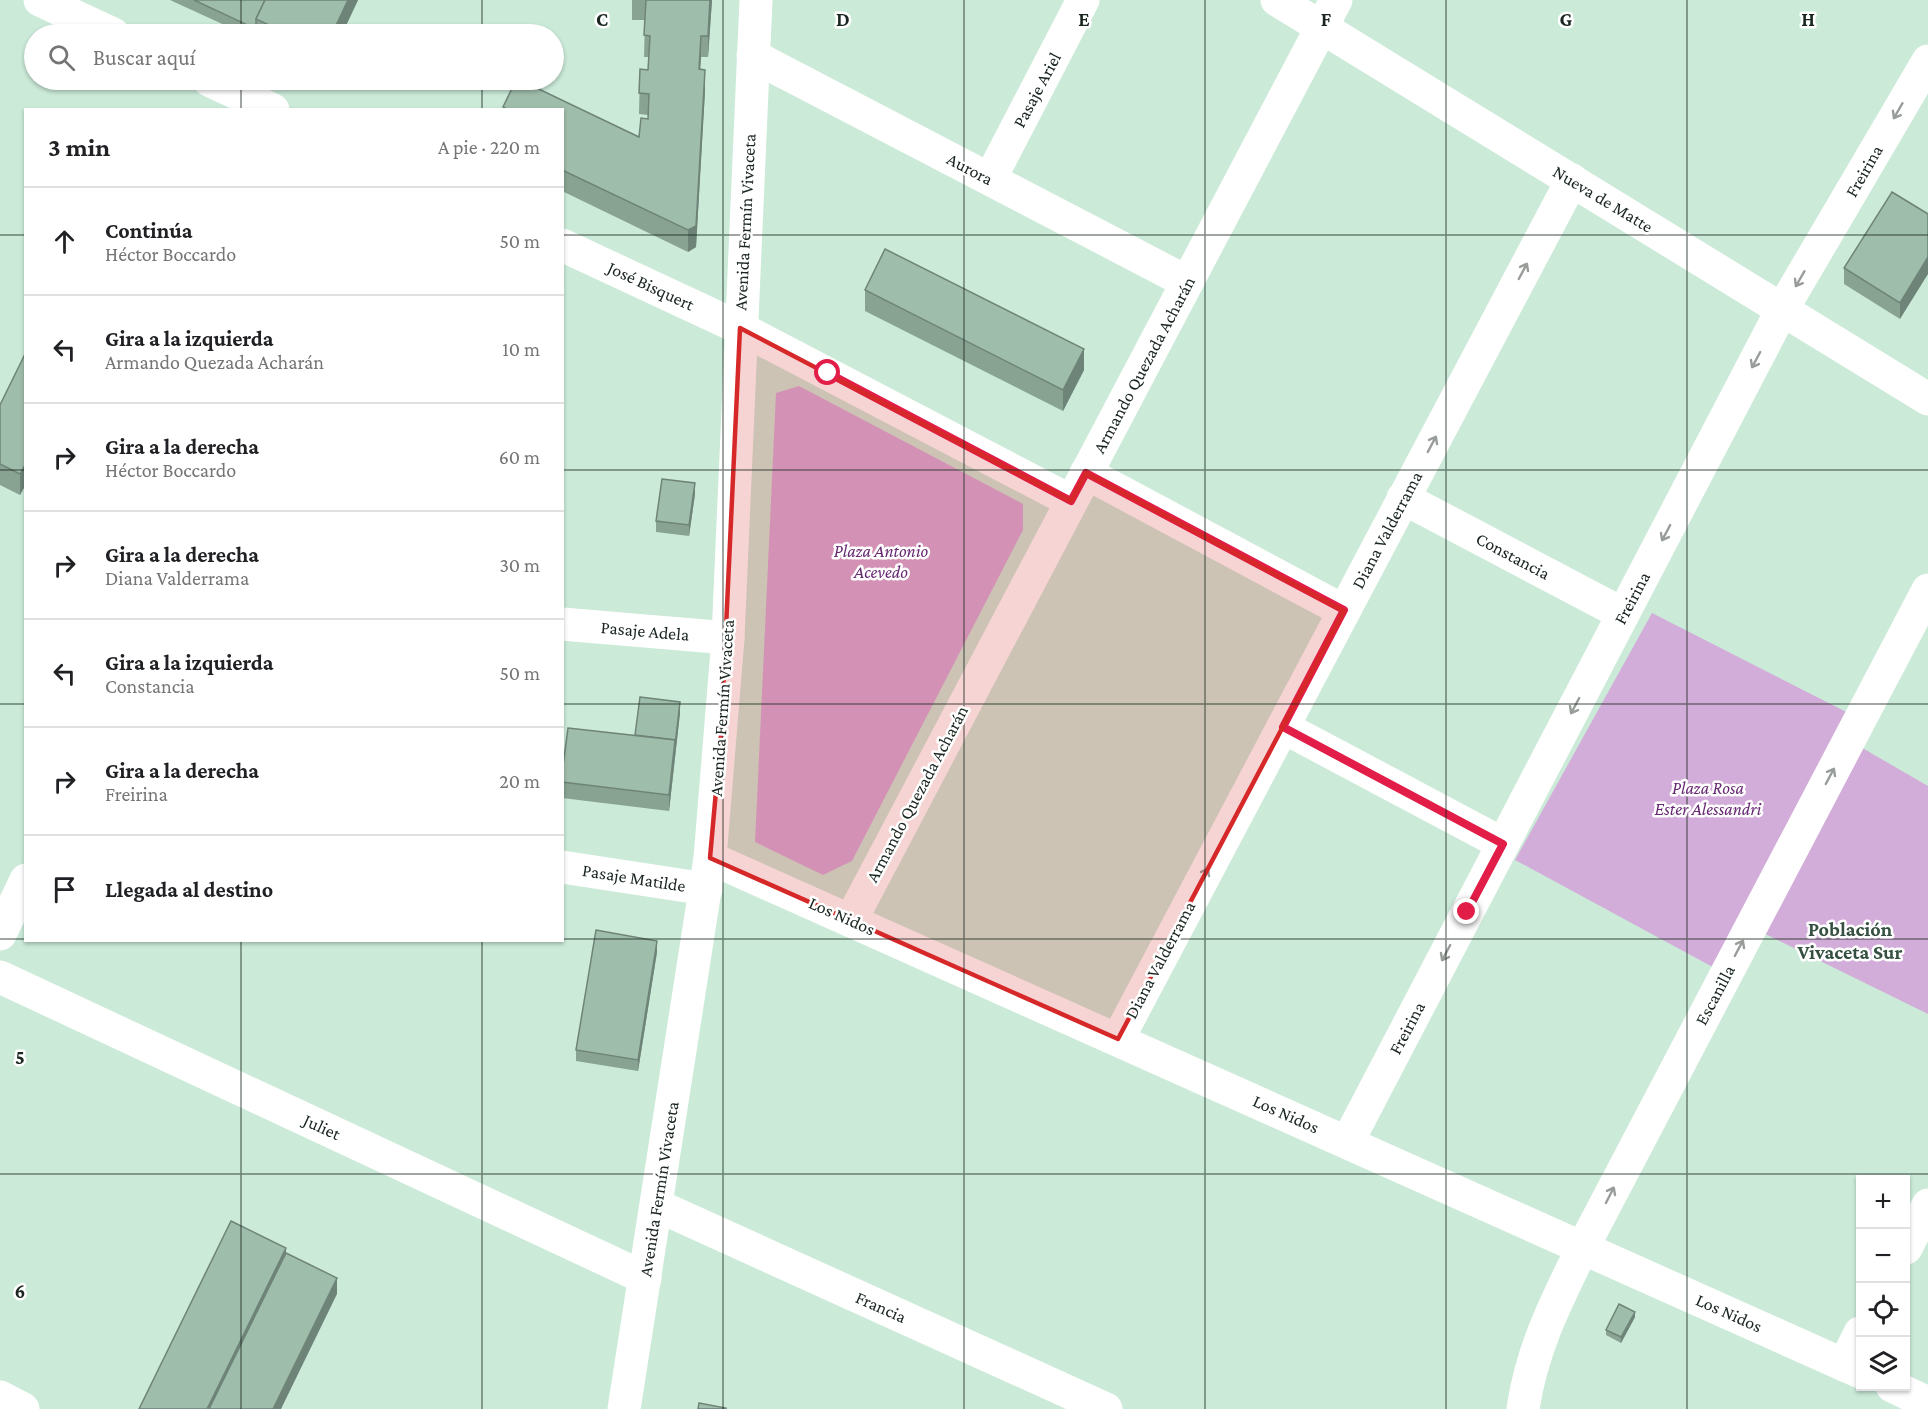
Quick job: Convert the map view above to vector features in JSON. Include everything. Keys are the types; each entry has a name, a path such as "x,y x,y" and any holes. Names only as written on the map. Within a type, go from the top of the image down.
{"street":[{"path":"40,0 92,24"},
{"name":"Avenida Fermín Vivaceta","path":"624,1409 708,873 728,638 756,0"},
{"name":"Pasaje Ariel","path":"990,179 1083,0"},
{"name":"Nueva de Matte","path":"1277,0 1329,14 1572,180 1928,399"},
{"name":"Armando Quezada Acharán","path":"850,920 1329,14"},
{"name":"Aurora","path":"753,56 1187,282"},
{"name":"Freirina","path":"1347,1142 1783,308 1928,60"},
{"path":"230,90 269,108"},
{"name":"Diana Valderrama","path":"1118,1039 1572,180"},
{"name":"José Bisquert","path":"564,246 1344,610"},
{"name":"Constancia","path":"1403,498 1623,614"},
{"name":"Escanilla","path":"1523,1409 1529,1373 1540,1336 1582,1247 1928,590"},
{"name":"Pasaje Adela","path":"564,624 728,638"},
{"path":"1283,727 1503,844"},
{"name":"Pasaje Matilde","path":"564,867 708,873"},
{"name":"Los Nidos","path":"708,873 850,920 1852,1369"},
{"path":"0,934 24,884"},
{"name":"Juliet","path":"0,977 645,1278"},
{"name":"Francia","path":"656,1205 1106,1409"},
{"path":"1910,1239 1928,1205"},
{"path":"1852,1369 1859,1337"},
{"path":"1903,1391 1928,1403"},
{"path":"0,1397 23,1409"}],"highlighted area":[{"path":"740,328 1071,501 1086,473 1344,611 1118,1039 710,858 721,735"}],"green space":[{"name":"Plaza Antonio Acevedo","path":"799,386 1023,504 1023,530 852,861 823,875 755,842 776,393"},
{"name":"Plaza Rosa Ester Alessandri","path":"1652,613 1864,721 1852,742 1928,786 1928,1014 1755,929 1733,978 1515,860"}],"building":[{"path":"194,0 265,0 256,24 245,24"},
{"path":"265,0 348,0 337,24 267,24 256,19"},
{"path":"646,0 710,0 708,36 701,36 699,69 705,70 696,226 688,230 564,171 564,108 503,107 511,90 541,90 639,137 641,118 648,119 649,94 639,93 640,69 648,70 650,36 644,35"},
{"path":"1892,192 1928,214 1928,257 1900,303 1844,268"},
{"path":"885,249 1084,349 1063,390 865,290"},
{"path":"24,356 24,467 20,474 0,464 0,405"},
{"path":"662,479 695,483 689,525 656,521"},
{"path":"640,697 680,702 675,745 675,740 635,735"},
{"path":"568,728 675,740 669,795 564,782"},
{"path":"596,930 657,941 638,1060 576,1050"},
{"path":"231,1221 286,1248 207,1409 139,1409"},
{"path":"286,1253 337,1278 273,1409 209,1409"},
{"path":"1619,1304 1635,1312 1621,1337 1606,1330"},
{"path":"699,1403 726,1408 726,1409 698,1409"}],"district":[{"name":"Población Vivaceta Sur","path":"1850,940"}],"route":[{"path":"828,373 1071,501 1086,473 1344,610 1283,727 1503,844 1467,912"}]}
